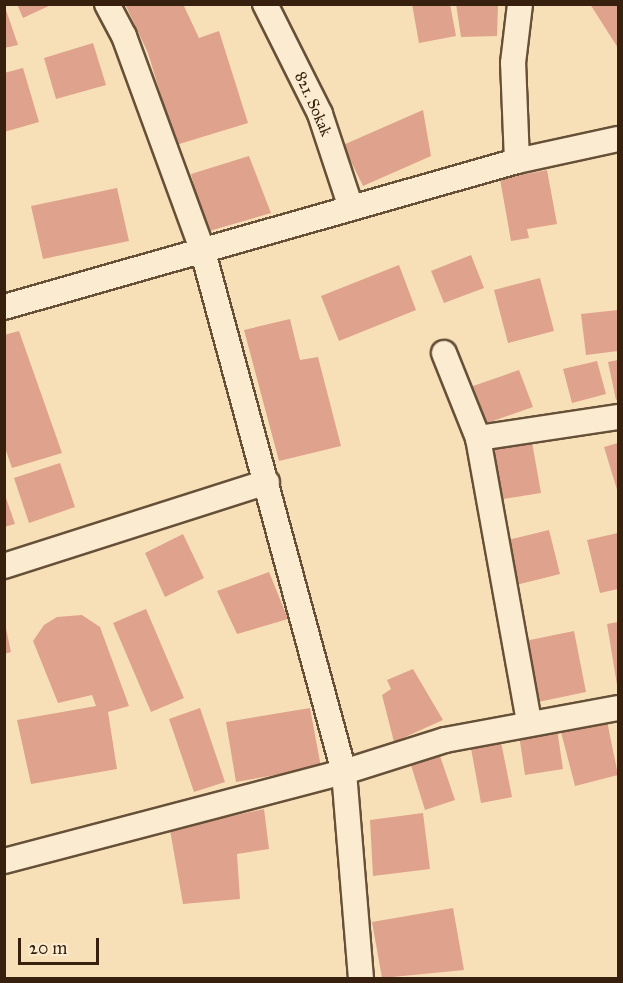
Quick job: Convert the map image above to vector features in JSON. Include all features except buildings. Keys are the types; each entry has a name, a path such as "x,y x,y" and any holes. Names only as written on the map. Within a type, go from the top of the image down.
{"street":[{"path":"107,4 124,36 203,252 344,772 361,978"},
{"name":"821. Sokak","path":"265,4 320,114 351,208"},
{"path":"517,161 513,63 520,4"},
{"path":"4,307 517,161 618,139"},
{"path":"444,353 478,438 529,721"},
{"path":"478,438 618,417"},
{"path":"4,566 267,482"},
{"path":"4,861 344,772 445,740 529,721 618,708"}]}
